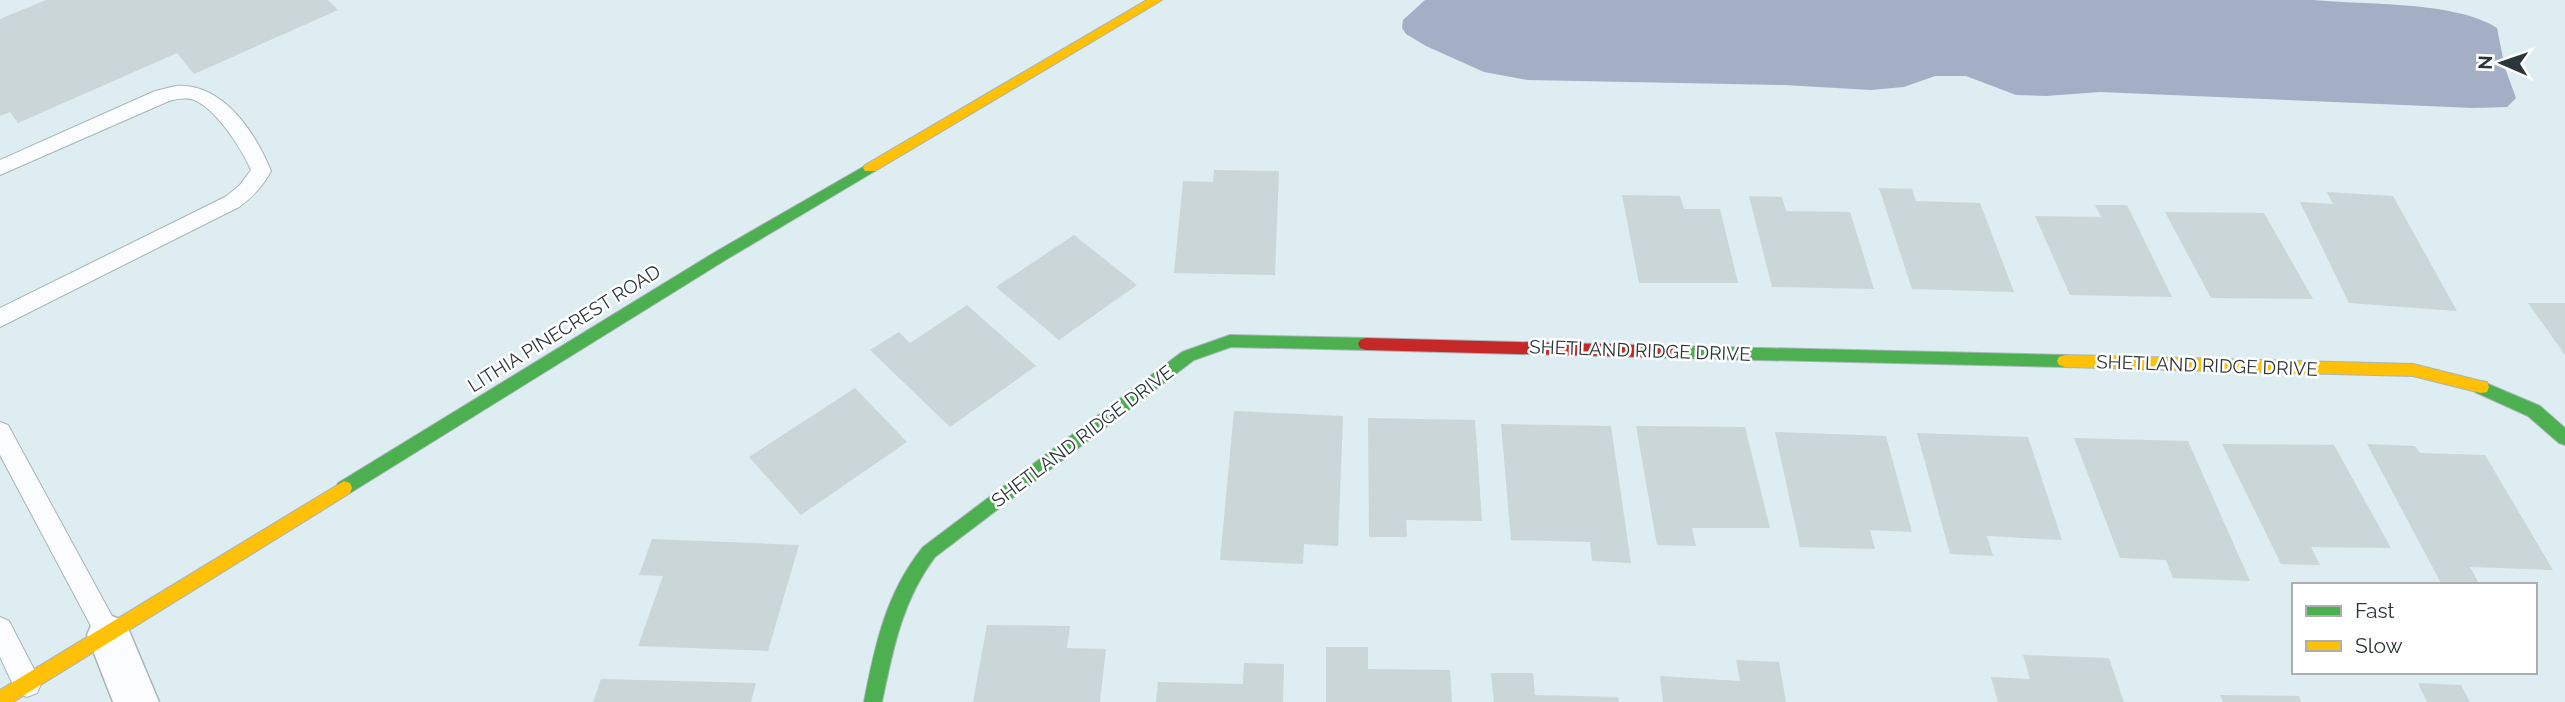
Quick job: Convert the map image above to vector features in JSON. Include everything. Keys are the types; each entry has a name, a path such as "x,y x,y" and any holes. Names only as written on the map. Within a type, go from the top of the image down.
{"street":[{"name":"LITHIA PINECREST ROAD","path":"22,695 109,635 722,255 1156,0"},
{"name":"SHETLAND RIDGE DRIVE","path":"873,702 894,604 914,566 1188,356 1210,345 1230,341 2413,370 2446,376 2506,396 2533,410 2565,438"},
{"path":"109,635 136,702"}],"lane":[{"path":"0,168 162,96 186,92 212,101 257,157 261,171 247,191 232,202 0,318"},
{"path":"0,432 109,635"},
{"path":"0,629 22,695"}],"water":[{"path":"1425,0 2314,0 2409,6 2458,13 2497,28 2505,68 2516,98 2507,107 2474,108 2100,92 2016,95 1966,76 1935,76 1904,87 1871,90 1784,85 1528,80 1484,72 1406,34 1402,28 1403,20"}],"building":[{"path":"46,0 328,0 338,10 194,74 177,53 18,123 10,112 0,116 0,19"},
{"path":"1214,170 1279,171 1275,275 1174,273 1183,181 1213,182"},
{"path":"1879,188 1912,189 1916,201 1980,203 2014,292 1912,289"},
{"path":"2327,192 2393,196 2457,311 2349,303 2300,202 2333,204"},
{"path":"1622,195 1680,196 1684,209 1720,209 1738,283 1639,283"},
{"path":"1749,196 1782,197 1786,211 1850,212 1874,289 1772,287"},
{"path":"2095,205 2127,205 2172,297 2070,295 2035,216 2101,217"},
{"path":"2165,212 2264,213 2313,299 2211,298"},
{"path":"1074,235 1137,285 1059,340 996,287"},
{"path":"2528,303 2565,303 2565,355"},
{"path":"967,305 1036,366 950,427 870,350 899,332 910,343"},
{"path":"855,388 907,442 801,515 749,457"},
{"path":"1234,411 1343,416 1338,546 1304,544 1303,564 1220,560"},
{"path":"1368,418 1475,420 1482,521 1406,520 1407,537 1369,537"},
{"path":"1501,424 1611,426 1631,563 1592,561 1590,542 1511,540"},
{"path":"1636,426 1745,427 1770,528 1692,528 1696,546 1657,545"},
{"path":"1775,432 1886,436 1912,532 1870,530 1875,549 1800,547"},
{"path":"1917,433 2028,437 2062,540 1987,536 1993,556 1950,554"},
{"path":"2074,438 2188,441 2250,581 2173,578 2166,560 2120,558"},
{"path":"2222,444 2334,445 2391,548 2311,547 2320,565 2281,564"},
{"path":"2367,444 2415,446 2420,453 2485,455 2553,570 2470,567 2479,583 2441,583"},
{"path":"652,539 799,545 768,651 638,646 663,576 639,575"},
{"path":"987,625 1070,626 1067,648 1106,649 1100,702 973,702"},
{"path":"1326,647 1368,647 1368,669 1450,670 1452,702 1326,702"},
{"path":"2023,655 2109,658 2124,702 1998,702 1991,677 2030,679"},
{"path":"1736,660 1779,662 1786,702 1663,702 1660,676 1740,681"},
{"path":"1244,663 1284,664 1283,702 1156,702 1158,682 1243,684"},
{"path":"1491,673 1533,673 1535,695 1618,697 1619,702 1494,702"},
{"path":"601,679 756,683 751,702 593,702"},
{"path":"2418,683 2461,685 2470,702 2427,702"},
{"path":"2220,695 2299,696 2301,702 2223,702"}],"traffic: fast":[{"path":"344,488 722,255 870,168"},
{"path":"873,702 897,604 916,569 929,552 1188,356 1230,341 1366,344"},
{"path":"1676,352 2065,361"},
{"path":"2481,387 2534,411 2565,438"}],"traffic: slow":[{"path":"870,168 1156,0"},
{"path":"2065,361 2413,370 2481,387"},
{"path":"0,700 344,488"}],"traffic: jam":[{"path":"1366,344 1676,352"}]}
